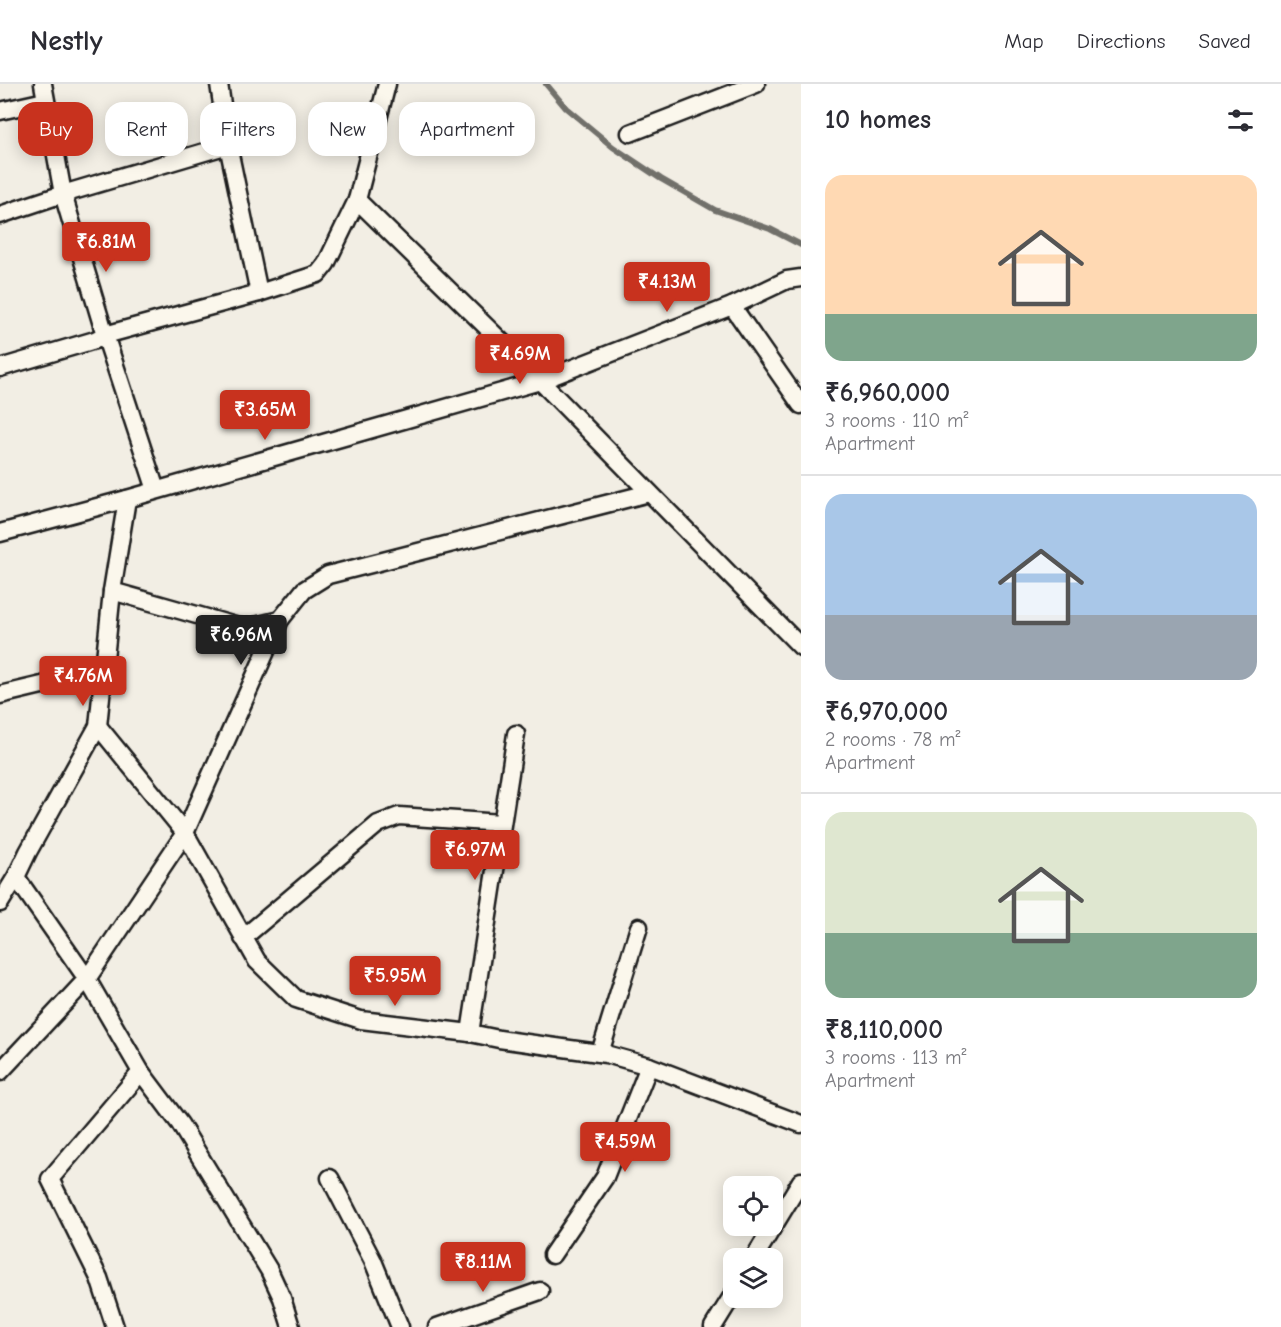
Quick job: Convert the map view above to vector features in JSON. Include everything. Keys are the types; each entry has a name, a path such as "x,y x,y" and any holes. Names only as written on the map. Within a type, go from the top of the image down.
{"street":[{"path":"219,84 222,102"},
{"path":"0,369 105,335 259,293 318,274 326,264 357,200 387,84"},
{"path":"630,133 756,84"},
{"path":"0,111 44,92 63,194 105,335 156,490"},
{"path":"0,214 200,153"},
{"path":"230,156 259,293"},
{"path":"357,200 540,381 801,647"},
{"path":"0,533 540,381 732,306 787,280 801,278"},
{"path":"732,306 801,405"},
{"path":"0,1072 87,979 185,833 280,620 304,590 328,575 649,493"},
{"path":"0,903 98,726 112,591 127,499"},
{"path":"112,591 239,627 280,620"},
{"path":"0,695 105,670"},
{"path":"98,726 185,833 257,961 296,999 361,1020 470,1033 600,1053 649,1065 801,1124"},
{"path":"470,1033 516,734"},
{"path":"243,939 378,824 387,819 399,816 501,823"},
{"path":"16,877 87,979 141,1072 180,1124 269,1270 282,1298 291,1327"},
{"path":"600,1053 639,927"},
{"path":"552,1255 605,1177 649,1065"},
{"path":"115,1327 99,1278 50,1179 141,1072"},
{"path":"330,1178 372,1261 400,1327"},
{"path":"761,1248 799,1189"},
{"path":"437,1327 540,1292"},
{"path":"713,1327 725,1308"}],"waterway":[{"path":"546,84 566,108 613,147 661,179 715,210 770,229 801,245"}]}
